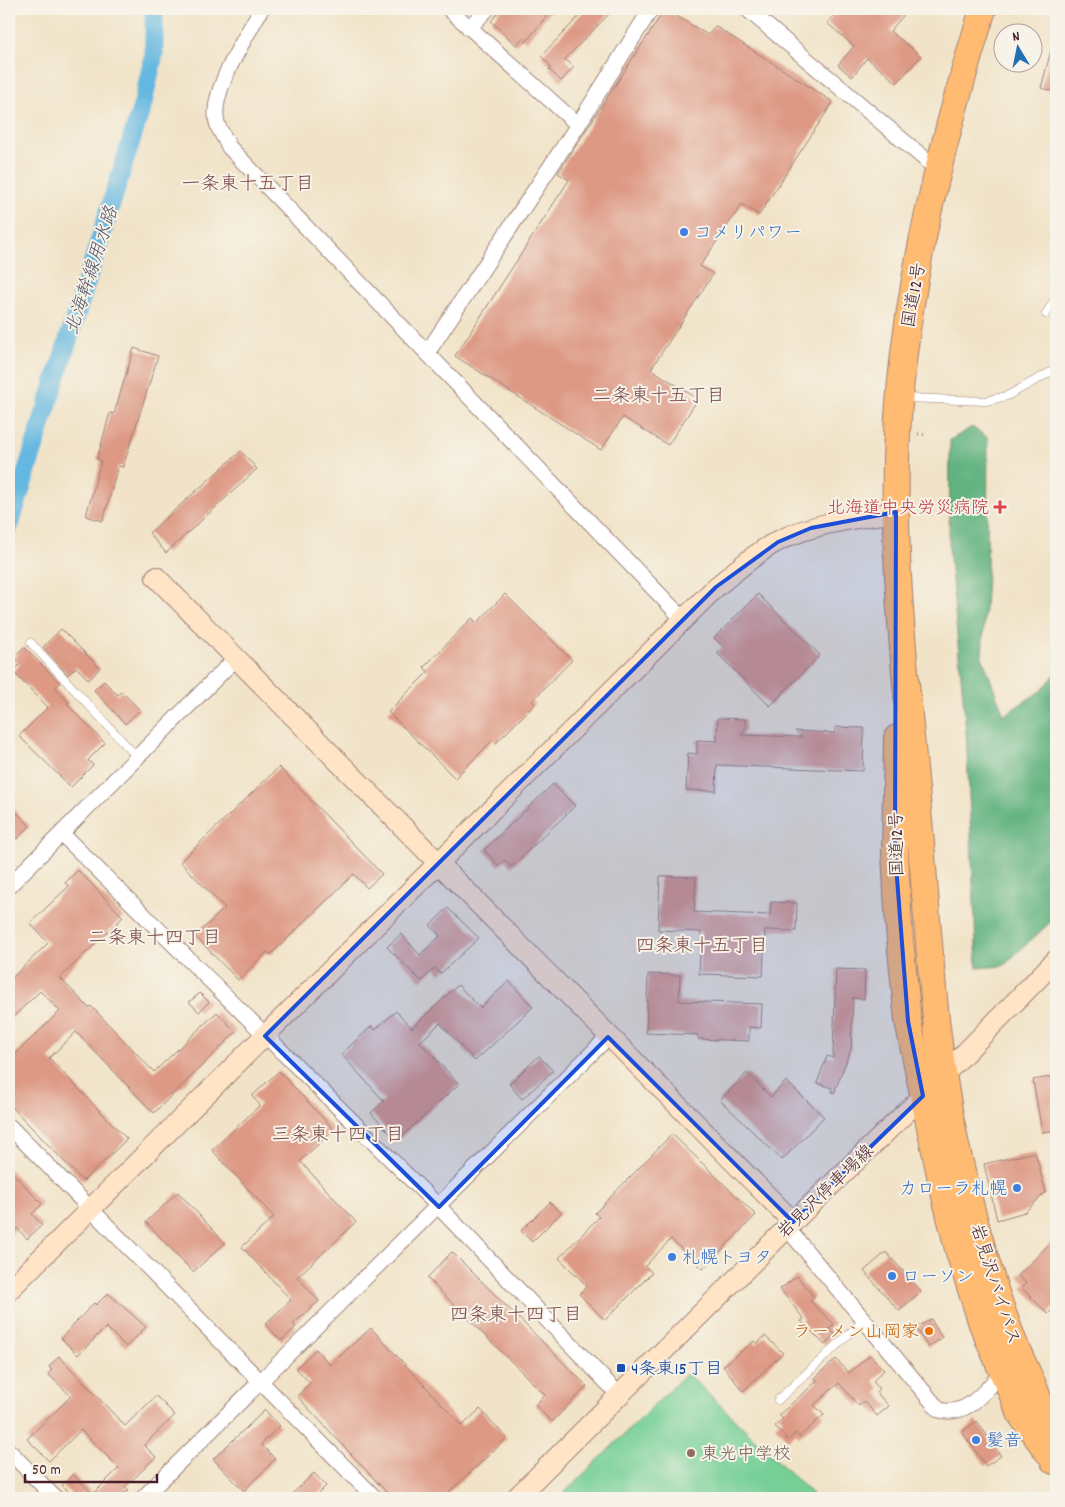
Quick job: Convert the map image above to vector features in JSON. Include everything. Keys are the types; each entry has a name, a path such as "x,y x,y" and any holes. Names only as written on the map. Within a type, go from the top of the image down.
{"highway":[{"name":"国道12号","path":"943,1075 932,1000 899,589 896,512 900,398 908,321 938,170 983,9"},
{"name":"国道12号","path":"899,589 895,852 898,919 908,1021 923,1096"},
{"name":"岩見沢バイパス","path":"943,1075 961,1169 978,1230 1011,1335 1042,1408 1055,1463"},
{"name":"岩見沢バイパス","path":"923,1096 958,1249 982,1324 1021,1415 1055,1463"}],"street":[{"path":"261,9 218,92 216,110 218,125 229,147 683,619"},
{"path":"448,9 578,125"},
{"path":"469,28 487,9"},
{"path":"428,353 578,125 651,9"},
{"path":"746,9 938,170"},
{"path":"9,1290 716,587 750,559 778,542 811,528 896,512"},
{"path":"156,577 439,864 790,1225 864,1320 939,1410 952,1413 972,1404 1002,1373"},
{"path":"9,886 236,658"},
{"path":"62,834 264,1036 439,1207 620,1396"},
{"name":"岩見沢停車場線","path":"516,1498 790,1225 923,1096 1056,960"},
{"path":"143,1498 439,1207 608,1037"},
{"path":"9,1126 262,1381 375,1498"},
{"path":"9,1451 55,1498"}],"lane":[{"path":"1046,314 1056,297"},
{"path":"900,398 986,401 1007,396 1056,369"},
{"path":"31,643 138,758"},
{"path":"778,1400 864,1320"}],"highlighted area":[{"path":"896,512 895,852 908,1021 923,1096 793,1222 608,1037 439,1207 265,1036 716,587 778,542 811,528"}],"green space":[{"path":"972,427 988,438 987,576 982,657 1004,715 1042,690 1056,673 1056,917 1003,966 977,968 966,730 949,548 950,440"},
{"name":"東光中学校","path":"687,1373 816,1498 559,1498"}],"building":[{"path":"502,9 552,9 526,42 523,38 516,45 491,21"},
{"path":"586,9 614,9 565,59 574,67 561,81 549,69 551,68 549,64 541,56"},
{"path":"665,9 708,35 715,26 833,102 759,215 742,204 700,266 713,274 651,369 698,399 668,445 623,417 601,450 455,356 569,180 558,173"},
{"path":"839,9 909,9 890,31 921,56 897,83 867,58 852,77 838,65 854,46 827,23"},
{"path":"1052,47 1056,48 1056,92 1041,88"},
{"path":"134,348 158,356 123,467 118,466 103,521 86,516 101,461 97,459 110,413 114,414"},
{"path":"241,451 257,469 166,553 149,533"},
{"path":"505,594 572,660 532,701 535,704 496,743 493,740 455,778 388,712 428,672 424,667 472,618 477,623"},
{"path":"758,594 820,655 770,706 717,653 723,647 714,638"},
{"path":"61,629 100,668 89,680 76,667 68,675 43,647"},
{"path":"24,647 60,683 55,688 69,703 67,704 105,743 88,760 93,765 71,787 19,736 48,707 13,672 20,664 14,657"},
{"path":"104,681 118,695 121,691 140,710 125,724 94,690"},
{"path":"718,718 745,719 745,731 741,735 802,737 795,731 835,733 835,727 864,728 863,771 717,765 716,791 686,790 688,753 697,754 697,740 717,741"},
{"path":"279,767 382,874 367,888 354,874 270,955 267,952 238,980 195,936 225,908 180,862"},
{"path":"553,784 575,806 511,867 505,860 499,866 484,850"},
{"path":"9,805 30,826 17,839 9,831"},
{"path":"78,870 123,917 60,978 89,1008 91,1006 154,1072 217,1012 236,1032 154,1113 76,1032 49,1058 127,1139 83,1181 9,1104 9,1060 60,1011 40,991 9,1021 9,981 48,943 30,923 69,886 65,883"},
{"path":"660,876 696,877 694,912 770,915 771,902 797,903 796,931 765,930 763,976 699,974 701,932 658,930"},
{"path":"448,908 479,938 440,974 435,968 421,981 387,947 401,934 420,955 440,936 430,925"},
{"path":"836,969 865,970 864,999 853,998 851,1049 834,1093 832,1088 817,1083 827,1056 833,1058"},
{"path":"648,974 680,975 679,1001 762,1004 761,1028 749,1027 749,1041 698,1039 698,1035 646,1033"},
{"path":"509,981 533,1007 475,1061 440,1023 420,1042 459,1084 397,1141 371,1113 384,1101 341,1054 372,1026 375,1030 396,1011 412,1028 458,985 480,1008"},
{"path":"200,993 209,1002 199,1012 189,1002"},
{"path":"539,1056 553,1071 522,1099 509,1084"},
{"path":"279,1071 334,1130 300,1161 356,1222 297,1277 319,1301 293,1324 296,1327 281,1341 265,1324 291,1300 242,1247 274,1217 212,1150 260,1105 252,1096"},
{"path":"747,1073 771,1097 786,1081 824,1117 782,1160 720,1100"},
{"path":"1056,1076 1056,1130 1042,1132 1033,1080"},
{"path":"672,1134 756,1215 703,1269 671,1239 645,1266 652,1273 605,1320 579,1294 587,1286 559,1258 599,1217 595,1213"},
{"path":"1035,1152 1046,1192 1025,1212 997,1220 984,1164"},
{"path":"9,1169 42,1204 32,1214 42,1225 27,1239 17,1228 9,1236"},
{"path":"178,1192 225,1243 193,1272 146,1222"},
{"path":"550,1202 561,1213 532,1242 521,1231"},
{"path":"1056,1237 1056,1306 1048,1314 1022,1288 1026,1283 1018,1276"},
{"path":"452,1252 587,1386 552,1422 535,1405 545,1395 427,1278"},
{"path":"886,1252 921,1291 899,1311 864,1271"},
{"path":"797,1276 814,1297 810,1301 834,1324 829,1329 835,1334 825,1345 801,1321 804,1319 780,1289"},
{"path":"108,1293 146,1327 126,1347 106,1327 78,1355 61,1338 94,1303 96,1305"},
{"path":"931,1319 942,1338 928,1347 916,1328"},
{"path":"371,1328 462,1426 480,1409 507,1438 443,1498 392,1498 297,1396 310,1383 296,1368 316,1349 330,1365"},
{"path":"765,1336 783,1353 743,1391 723,1366 754,1341 757,1344"},
{"path":"870,1355 884,1370 873,1381 879,1389 876,1392 889,1406 877,1416 864,1401 859,1406 839,1383 814,1405 824,1415 799,1437 796,1433 788,1440 775,1426 783,1419 779,1415 817,1381 815,1378 836,1359 849,1373"},
{"path":"59,1356 125,1426 156,1396 175,1415 144,1445 156,1457 125,1487 129,1490 120,1498 75,1498 62,1485 73,1474 93,1494 119,1468 81,1430 49,1461 27,1439 71,1396 48,1374 52,1370 49,1367"},
{"path":"265,1410 280,1426 261,1444 275,1459 244,1491 213,1459"},
{"path":"977,1421 1001,1456 986,1466 962,1432"},
{"path":"314,1473 326,1486 314,1498 288,1498"}],"waterway":[{"name":"北海幹線用水路","path":"9,527 143,103 154,54 154,9"}],"place":[{"name":"コメリパワー","path":"684,232"},
{"name":"北海道中央労災病院","path":"1000,507"},
{"name":"カローラ札幌","path":"1017,1188"},
{"name":"札幌トヨタ","path":"672,1257"},
{"name":"ローソン","path":"892,1276"},
{"name":"ラーメン山岡家","path":"929,1331"},
{"name":"4条東15丁目","path":"621,1368"},
{"name":"髪音","path":"976,1440"},
{"name":"東光中学校","path":"691,1453"}],"district":[{"name":"一条東十五丁目","path":"248,182"},
{"name":"二条東十五丁目","path":"659,394"},
{"name":"二条東十四丁目","path":"155,936"},
{"name":"四条東十五丁目","path":"702,944"},
{"name":"三条東十四丁目","path":"338,1133"},
{"name":"四条東十四丁目","path":"516,1313"}]}
